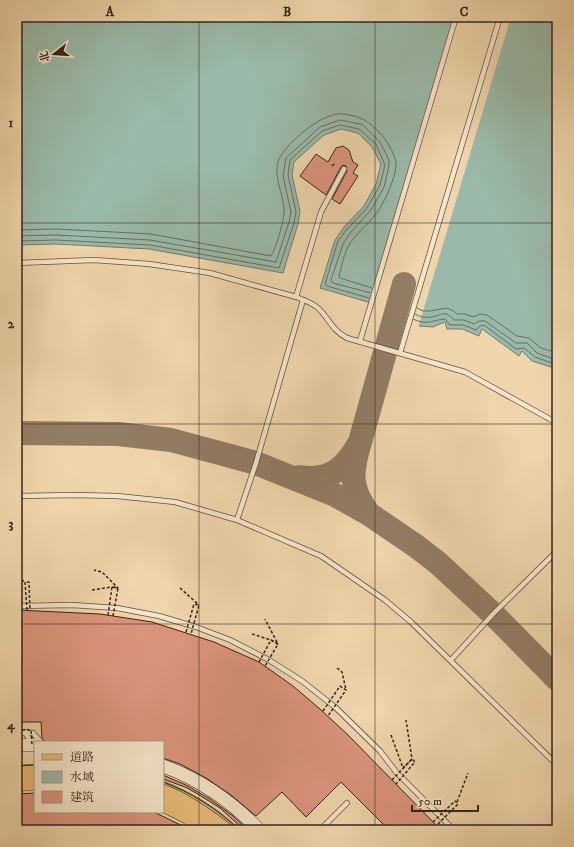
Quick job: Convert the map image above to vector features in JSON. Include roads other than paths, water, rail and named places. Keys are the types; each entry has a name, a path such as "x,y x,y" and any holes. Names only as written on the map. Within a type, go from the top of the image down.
{"main road":[{"path":"17,773 34,772"},
{"path":"17,784 34,782"},
{"path":"164,792 176,797 193,807 225,830"},
{"path":"164,804 187,816 207,830"}],"street":[{"path":"17,745 34,746"},
{"path":"17,751 34,747"},
{"path":"164,766 196,782 225,799 259,830"},
{"path":"164,773 215,799 251,830"}],"lane":[{"path":"360,341 456,17"},
{"path":"400,353 500,17"},
{"path":"296,297 321,212 344,169"},
{"path":"17,263 94,260 149,264 210,273 296,297 318,308 338,333 347,338 465,372 557,423"},
{"path":"237,520 256,463 303,300"},
{"path":"17,496 117,496 175,502 237,520 321,556 385,600 411,622 557,765"},
{"path":"451,660 493,614 557,551"},
{"path":"17,606 72,605 118,608 159,616 196,627 237,644 276,664 302,681 335,707 380,751 396,773 454,830"},
{"path":"17,731 27,734 34,743"},
{"path":"320,830 347,803"}],"water":[{"path":"17,17 557,17 557,372 551,367 532,361 522,351 519,356 482,329 479,336 462,329 447,329 445,322 433,327 419,326 371,303 320,288 335,240 344,227 364,206 376,184 381,164 372,147 358,133 341,129 324,135 294,162 292,175 300,211 298,224 283,273 149,249 56,244 17,245"}],"tram line":[{"path":"17,766 34,765"},
{"path":"164,782 183,791 213,808 239,830"}]}
